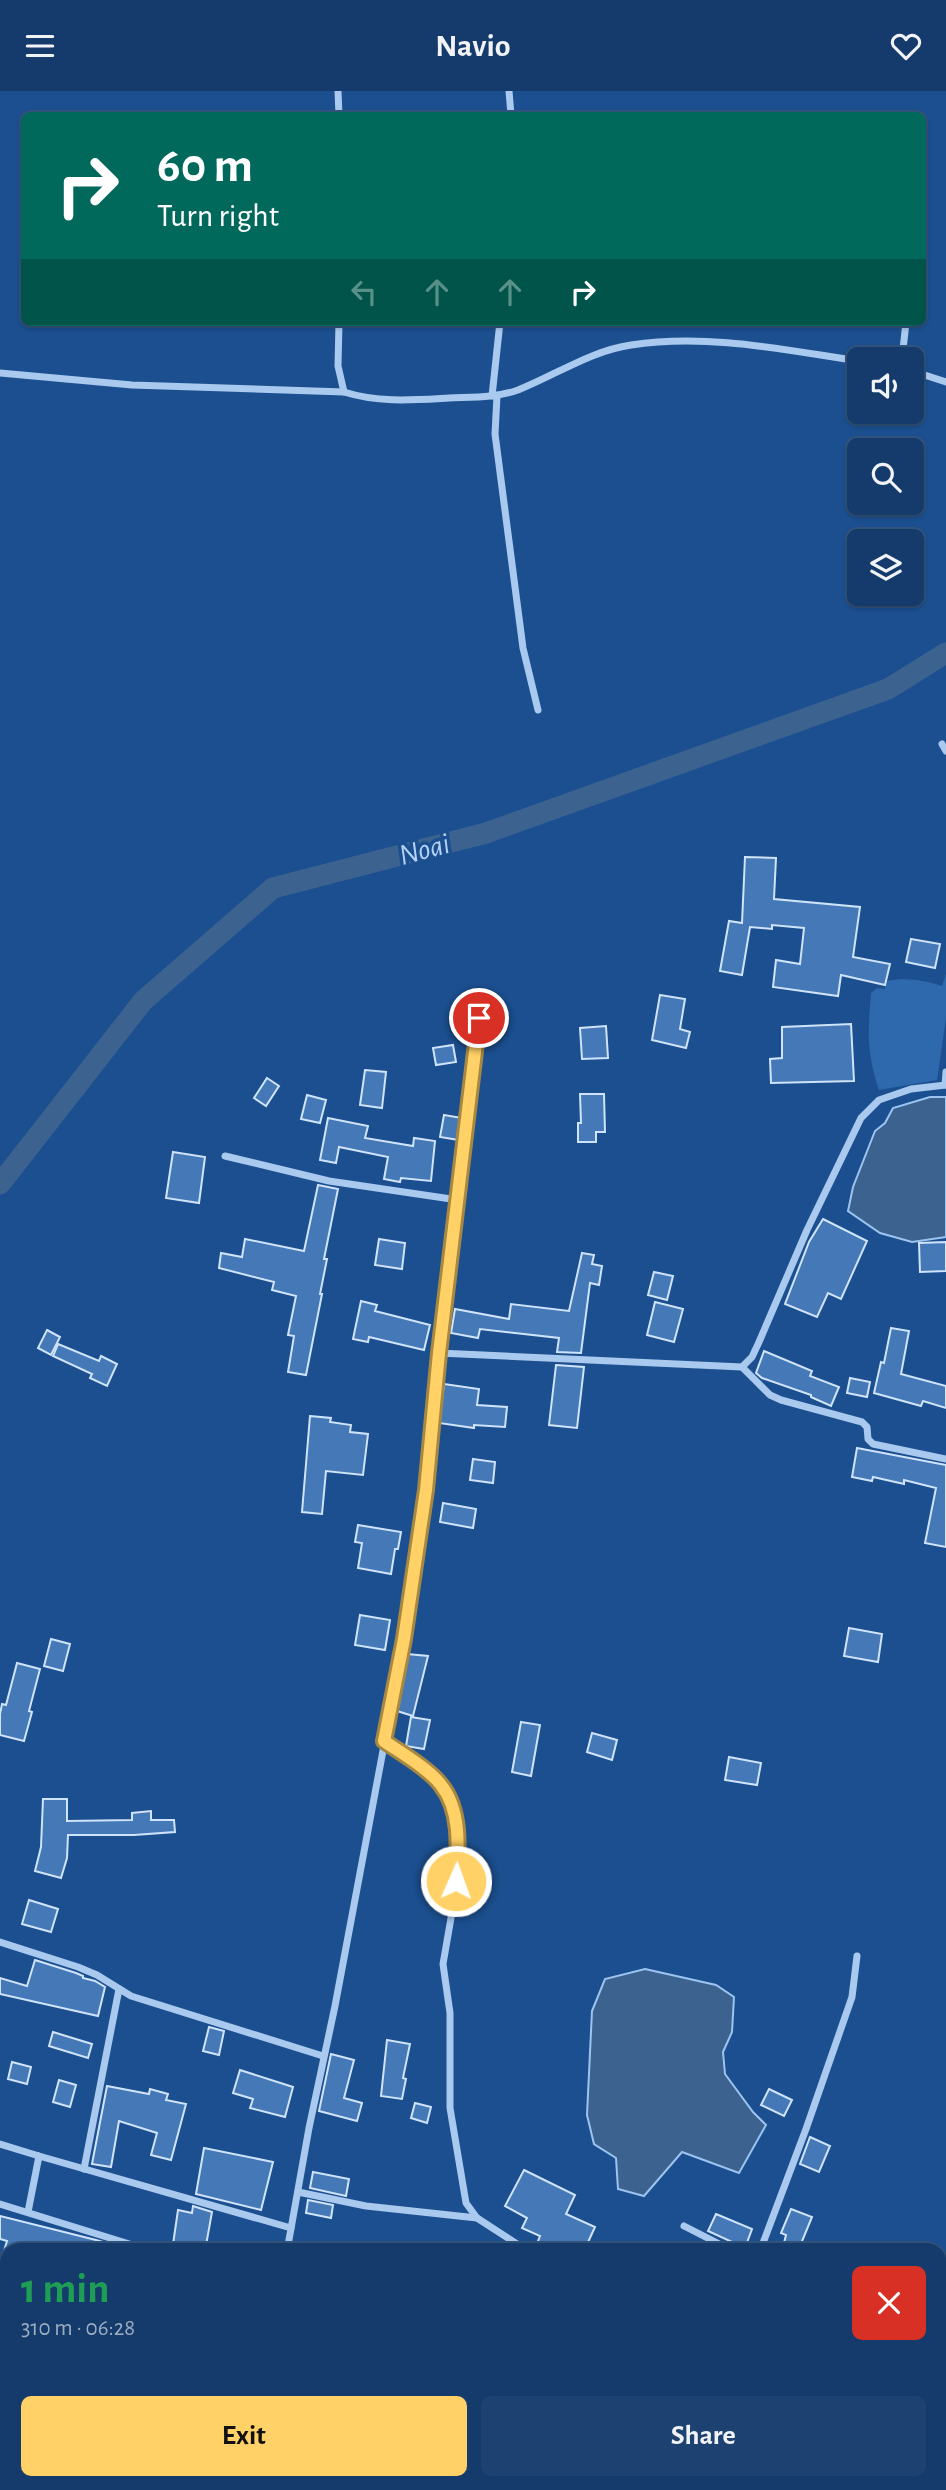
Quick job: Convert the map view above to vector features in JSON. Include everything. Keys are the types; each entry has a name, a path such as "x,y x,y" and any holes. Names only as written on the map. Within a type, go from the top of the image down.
{"street":[{"path":"338,91 339,112"},
{"path":"509,91 511,112"},
{"path":"338,326 338,366 344,392"},
{"path":"500,326 495,434 523,648 538,710"},
{"path":"903,347 906,326"},
{"path":"0,373 132,385 344,392 386,401 495,396 517,390 597,353 631,345 680,342 748,344 847,359"},
{"path":"924,375 946,382"},
{"path":"289,2243 404,1639 426,1490 439,1353 481,995"},
{"path":"742,1367 759,1342 807,1230 861,1118 879,1100 911,1089 945,1085 946,1072"},
{"path":"225,1156 329,1181 458,1200"},
{"path":"439,1353 742,1367 769,1395 862,1422 867,1427 868,1439 873,1444 946,1459"},
{"path":"384,1741 439,1782 448,1795 456,1820 455,1895 443,1964 450,2013 450,2108 462,2190 470,2210 477,2218 516,2243"},
{"path":"0,1942 78,1967 97,1975 131,1996 323,2056"},
{"path":"763,2243 852,1997 857,1956"},
{"path":"84,2169 119,1989"},
{"path":"0,2144 291,2228"},
{"path":"28,2212 39,2156"},
{"path":"298,2192 376,2208 477,2218"},
{"path":"0,2204 127,2243"},
{"path":"684,2226 717,2243"}],"shaded area":[{"path":"946,974 946,1018 937,1080 879,1090 869,1042 871,993 877,988 885,989 887,981 901,979 942,986"},
{"path":"930,1097 946,1097 946,1237 912,1242 880,1233 848,1211 853,1187 875,1131 885,1123 893,1108"},
{"path":"645,1969 716,1985 734,1997 732,2032 723,2052 725,2074 766,2125 739,2173 682,2152 644,2196 618,2189 616,2158 594,2144 587,2115 592,2011 605,1979"}],"building":[{"path":"745,857 776,858 774,899 860,907 853,957 890,964 885,985 841,975 838,996 773,987 776,960 800,964 804,928 772,925 772,929 750,927 742,975 720,971 729,921 742,923"},
{"path":"911,939 940,944 935,968 906,962"},
{"path":"660,995 685,999 680,1029 690,1032 686,1048 652,1040"},
{"path":"851,1024 854,1081 771,1083 770,1059 782,1058 782,1027"},
{"path":"606,1026 608,1058 582,1059 580,1028"},
{"path":"453,1045 456,1062 436,1065 433,1048"},
{"path":"365,1070 386,1072 382,1108 360,1105"},
{"path":"267,1078 279,1086 266,1106 254,1098"},
{"path":"580,1094 604,1094 605,1132 596,1132 596,1142 578,1142 578,1123 581,1123"},
{"path":"307,1095 326,1100 320,1123 301,1119"},
{"path":"444,1115 462,1118 459,1140 440,1137"},
{"path":"328,1118 368,1126 365,1138 413,1146 414,1138 435,1141 431,1181 401,1178 400,1182 384,1179 388,1157 339,1147 336,1163 320,1160"},
{"path":"173,1152 205,1157 199,1203 166,1198"},
{"path":"318,1185 338,1189 306,1375 288,1372 294,1336 288,1335 296,1296 272,1290 274,1282 219,1268 221,1253 242,1257 245,1239 304,1251"},
{"path":"823,1219 867,1241 841,1299 828,1293 817,1317 785,1304 809,1242"},
{"path":"379,1239 405,1243 402,1269 375,1265"},
{"path":"946,1242 946,1271 920,1272 919,1243"},
{"path":"582,1253 594,1255 592,1264 602,1266 599,1285 590,1283 581,1353 557,1352 559,1338 480,1329 478,1338 451,1333 455,1309 509,1319 511,1304 569,1311"},
{"path":"654,1272 673,1276 667,1300 648,1295"},
{"path":"361,1301 377,1305 375,1311 430,1325 424,1350 369,1337 368,1342 353,1339"},
{"path":"655,1302 683,1309 674,1342 647,1335"},
{"path":"891,1328 909,1331 901,1374 946,1386 946,1408 923,1401 921,1406 874,1393"},
{"path":"47,1330 60,1337 51,1355 38,1348"},
{"path":"58,1344 99,1361 101,1356 117,1364 107,1386 90,1378 92,1374 53,1356"},
{"path":"764,1351 812,1371 810,1376 839,1387 831,1406 811,1395 762,1378 756,1373"},
{"path":"556,1365 584,1367 577,1428 549,1425"},
{"path":"850,1378 870,1382 867,1397 847,1393"},
{"path":"444,1384 479,1389 477,1405 507,1407 505,1427 474,1425 474,1428 439,1423"},
{"path":"310,1416 331,1418 330,1422 351,1425 350,1432 368,1434 363,1475 326,1471 322,1514 302,1512"},
{"path":"857,1448 946,1465 946,1547 925,1543 936,1488 904,1480 904,1484 873,1477 872,1481 852,1477"},
{"path":"473,1459 495,1462 493,1483 470,1480"},
{"path":"443,1503 476,1509 473,1528 440,1522"},
{"path":"358,1525 401,1532 391,1574 358,1568 362,1543 355,1542"},
{"path":"360,1615 390,1620 385,1650 355,1645"},
{"path":"849,1628 882,1634 878,1662 844,1656"},
{"path":"51,1639 70,1644 63,1671 44,1666"},
{"path":"407,1654 428,1656 413,1716 397,1711"},
{"path":"17,1663 40,1669 24,1741 0,1735 2,1704 6,1705"},
{"path":"411,1717 430,1720 424,1749 406,1746"},
{"path":"521,1722 540,1725 531,1776 512,1772"},
{"path":"592,1733 617,1740 612,1760 587,1752"},
{"path":"729,1757 761,1763 757,1785 725,1780"},
{"path":"43,1799 67,1799 67,1821 132,1820 132,1813 151,1811 151,1820 174,1820 175,1832 68,1835 67,1858 61,1878 35,1871 41,1847"},
{"path":"29,1900 58,1909 51,1932 22,1924"},
{"path":"35,1960 76,1973 105,1987 98,2016 0,1994 0,1978 27,1986"},
{"path":"209,2027 224,2031 219,2055 203,2051"},
{"path":"53,2032 92,2044 88,2058 49,2046"},
{"path":"387,2040 410,2044 402,2099 381,2096"},
{"path":"331,2054 354,2060 344,2098 362,2103 357,2121 319,2111"},
{"path":"12,2062 31,2067 27,2084 8,2079"},
{"path":"240,2070 293,2087 285,2117 250,2108 253,2099 233,2093"},
{"path":"59,2080 76,2085 70,2107 53,2102"},
{"path":"107,2086 149,2094 150,2089 168,2094 166,2100 186,2104 171,2160 151,2155 157,2133 119,2121 111,2167 92,2164"},
{"path":"769,2089 792,2100 784,2116 761,2105"},
{"path":"415,2103 431,2107 427,2123 411,2118"},
{"path":"810,2137 830,2146 819,2172 800,2164"},
{"path":"204,2148 273,2162 261,2210 196,2194"},
{"path":"524,2170 575,2195 566,2214 595,2227 588,2243 541,2243 538,2241 540,2236 522,2228 527,2218 505,2206"},
{"path":"313,2172 349,2179 346,2196 310,2188"},
{"path":"308,2200 333,2205 331,2218 306,2213"},
{"path":"193,2206 212,2212 206,2243 173,2243 178,2210 192,2213"},
{"path":"791,2209 812,2217 801,2243 784,2243 786,2235 781,2233"},
{"path":"716,2214 752,2229 747,2243 734,2243 708,2231"},
{"path":"0,2216 106,2243 6,2243 0,2239"}],"waterway":[{"name":"Noai","path":"0,1184 143,1001 273,888 486,833 888,689 946,653"}],"route":[{"path":"456,1881 456,1820 448,1795 439,1782 384,1741 404,1639 426,1490 439,1353 479,1018"}]}
